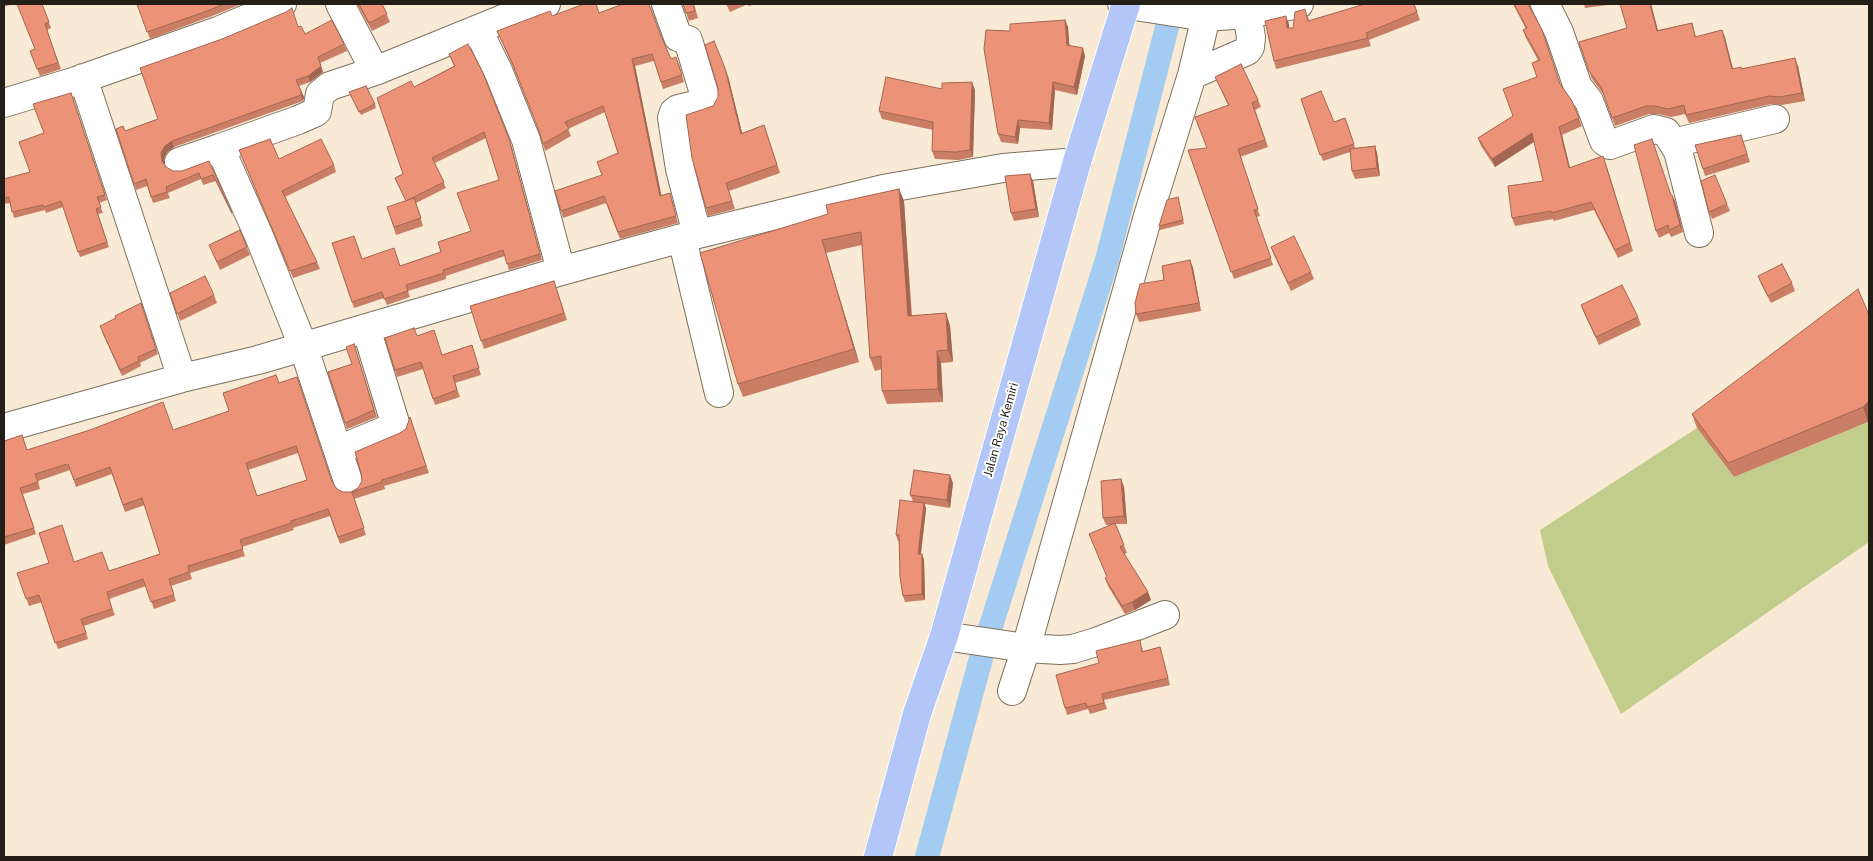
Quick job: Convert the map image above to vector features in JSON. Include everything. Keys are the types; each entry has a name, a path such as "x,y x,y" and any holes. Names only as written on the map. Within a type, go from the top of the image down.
{"main road":[{"name":"Jalan Raya Kemiri","path":"878,857 917,714 949,636 1077,162 1129,5"}],"street":[{"path":"4,103 84,78 218,31 282,4"},
{"path":"340,4 375,70"},
{"path":"179,162 314,113 317,111 323,90 330,86 546,4"},
{"path":"666,4 678,37 688,40 706,100 703,103 674,112 672,118 690,236 719,393"},
{"path":"1129,5 1247,14 1299,4"},
{"path":"1545,4 1559,32 1578,87 1589,101 1604,141 1610,145 1654,129 1666,132 1678,151 1699,233"},
{"path":"1012,691 1022,647 1148,216 1192,75 1204,12"},
{"path":"1192,75 1247,51 1250,47 1251,37 1247,14"},
{"path":"478,30 499,73 526,140 561,271"},
{"path":"84,78 182,378"},
{"path":"1673,143 1775,119"},
{"path":"220,148 259,236 303,346 349,484"},
{"path":"4,428 182,378 258,360 561,271 690,236 883,189 1003,168 1077,162"},
{"path":"338,450 396,426 366,328"},
{"path":"949,636 1022,647 1060,650 1073,649 1165,615"}],"green space":[{"path":"1868,422 1869,542 1621,714 1548,566 1540,530 1697,428 1734,477"}],"building":[{"path":"17,4 42,4 49,22 45,24 58,63 37,69 30,51 35,49"},
{"path":"137,4 224,4 147,32"},
{"path":"359,4 382,4 387,14 369,23"},
{"path":"584,4 596,4 599,13 623,4 649,4 671,59 676,57 682,75 661,82 652,54 632,59 660,196 670,193 676,216 618,232 604,196 561,211 555,191 602,175 597,162 618,153 603,106 565,122 569,129 543,144 511,60 497,31 550,11 552,16"},
{"path":"683,4 693,4 695,11 686,13"},
{"path":"1365,4 1414,4 1417,12 1366,33 1368,38 1274,61 1265,21 1286,16 1287,28 1293,28 1295,12 1305,9 1308,21"},
{"path":"1514,4 1528,4 1542,30 1560,84 1572,101 1579,118 1559,127 1569,168 1603,156 1630,243 1615,250 1591,202 1551,213 1551,211 1512,218 1508,186 1543,181 1532,133 1492,159 1478,138 1513,116 1503,89 1537,77 1532,63 1540,60 1523,30 1527,28"},
{"path":"1620,4 1650,4 1657,31 1692,23 1695,37 1722,30 1732,69 1741,67 1741,69 1795,58 1802,93 1779,97 1769,96 1686,115 1684,105 1668,109 1646,106 1612,118 1601,87 1589,71 1579,42 1627,28"},
{"path":"292,8 298,27 301,26 305,34 332,20 344,44 318,57 321,66 308,76 296,80 301,95 172,141 165,146 161,153 162,161 166,167 173,171 182,171 209,161 232,213 213,175 201,179 199,173 166,187 167,192 151,197 146,179 134,184 116,129 123,126 125,131 158,119 140,68 222,39"},
{"path":"1065,20 1067,45 1083,48 1074,87 1053,82 1049,123 1018,120 1015,137 998,134 984,49 986,30 1010,31 1010,24"},
{"path":"714,41 725,68 741,134 764,125 777,165 726,183 732,201 706,208 692,158 686,115 713,106 718,97 718,88 705,45"},
{"path":"468,44 483,73 509,139 540,254 507,264 503,250 443,270 444,273 406,285 408,291 384,299 382,292 352,302 332,243 354,236 362,259 394,248 400,266 441,252 438,242 471,231 457,193 499,180 484,132 432,158 444,182 406,201 395,178 403,174 377,98 411,81 414,87 455,66 449,54"},
{"path":"1241,64 1258,100 1252,103 1265,140 1238,149 1258,209 1254,210 1271,258 1231,272 1188,150 1207,148 1195,117 1229,105 1215,77"},
{"path":"886,77 942,89 942,83 972,82 970,150 956,152 932,151 933,122 879,111"},
{"path":"366,86 375,104 359,112 349,92"},
{"path":"1321,91 1334,122 1345,118 1354,144 1320,155 1301,99"},
{"path":"71,93 105,195 97,197 101,207 96,209 107,242 78,252 61,201 44,207 43,205 12,212 9,197 4,198 4,179 30,172 19,142 44,133 33,104"},
{"path":"1741,135 1747,154 1703,169 1695,145"},
{"path":"270,139 279,159 321,139 334,165 282,191 317,262 290,271 239,150"},
{"path":"1652,139 1672,195 1680,225 1669,230 1668,225 1656,231 1634,145"},
{"path":"1375,146 1377,168 1352,171 1350,149"},
{"path":"1030,174 1036,209 1011,213 1005,176"},
{"path":"1715,175 1727,204 1709,212 1701,181"},
{"path":"899,189 908,316 946,313 948,350 937,351 938,389 882,391 881,356 870,358 861,232 822,240 854,349 738,384 700,253 828,214 826,205"},
{"path":"1178,197 1183,220 1159,226 1167,200"},
{"path":"414,198 421,218 394,227 387,207"},
{"path":"240,230 247,247 217,262 209,245"},
{"path":"1294,236 1311,272 1288,283 1271,247"},
{"path":"1190,260 1199,303 1136,314 1135,303 1140,284 1164,280 1162,266"},
{"path":"1782,264 1792,283 1768,296 1758,276"},
{"path":"205,276 214,295 177,314 170,293"},
{"path":"554,281 564,313 481,341 470,306"},
{"path":"1622,285 1638,317 1596,337 1581,305"},
{"path":"1858,289 1869,315 1869,401 1863,407 1728,463 1692,414"},
{"path":"141,303 156,349 138,357 139,361 120,370 100,326"},
{"path":"414,328 417,336 434,330 442,355 472,345 479,368 453,376 457,390 433,399 421,362 395,370 385,338"},
{"path":"354,344 374,410 345,423 328,372 352,364 346,347"},
{"path":"276,375 279,383 297,377 332,482 337,489 343,492 351,492 358,488 362,481 355,452 400,433 406,429 410,417 426,466 352,492 364,528 338,537 328,509 291,521 291,523 240,540 243,549 188,566 189,572 169,579 174,595 151,602 143,579 107,592 112,609 81,619 86,633 55,643 39,595 26,599 17,573 49,563 39,533 62,525 74,562 102,552 109,571 160,554 142,498 123,505 110,467 74,480 68,464 35,474 38,482 20,488 34,528 4,537 4,441 22,435 27,450 90,430 163,402 173,430 229,411 223,393","holes":["296,446 307,480 257,496 246,463"]},
{"path":"914,470 950,475 947,500 910,495"},
{"path":"1121,479 1124,516 1103,518 1101,481"},
{"path":"900,500 924,503 918,554 922,554 922,594 903,596 900,577 899,535 896,535"},
{"path":"1115,523 1124,545 1120,547 1148,592 1122,606 1105,578 1107,577 1089,534"},
{"path":"1140,640 1142,652 1160,647 1168,678 1102,694 1104,703 1087,707 1086,703 1065,708 1056,675 1099,663 1096,651"}],"waterway":[{"path":"927,857 983,651 1107,260 1173,4"}]}
